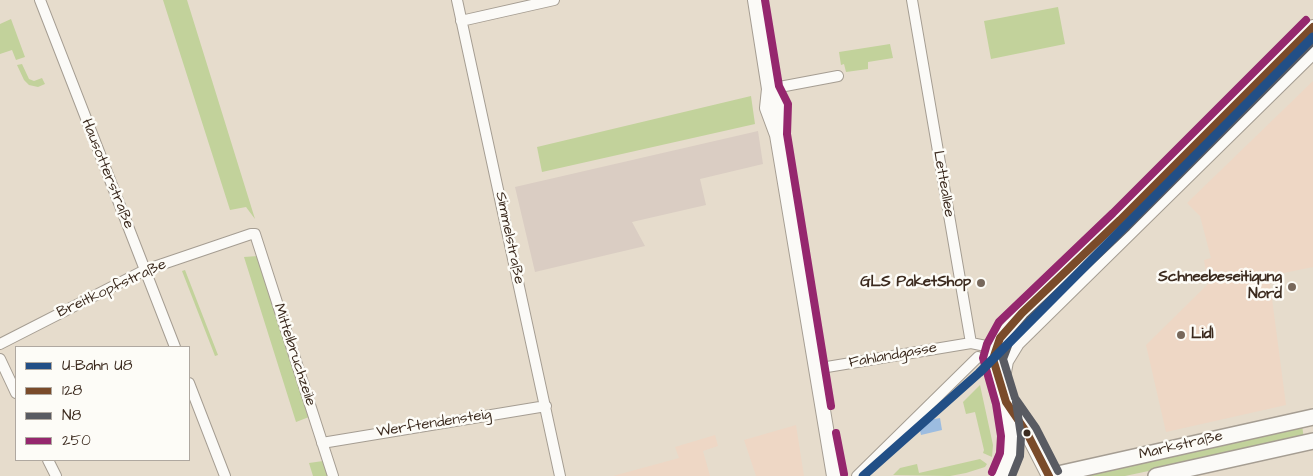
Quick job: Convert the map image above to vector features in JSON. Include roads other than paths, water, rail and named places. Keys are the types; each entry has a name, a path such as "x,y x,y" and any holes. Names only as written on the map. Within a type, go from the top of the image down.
{"main road":[{"path":"755,0 769,89 768,108 777,135 834,476"},
{"path":"1002,476 1010,455 1011,436 1002,383 993,359 996,348 1012,322 1120,220 1313,27"},
{"path":"1002,383 1006,361 1017,343 1313,52"},
{"path":"1006,402 1027,433 1049,476"},
{"name":"Markstraße","path":"1049,476 1312,422"},
{"name":"Markstraße","path":"1156,476 1313,441"}],"street":[{"name":"Hausotterstraße","path":"40,0 175,346"},
{"name":"Simmelstraße","path":"457,0 560,476"},
{"path":"461,22 554,0"},
{"name":"Letteallee","path":"912,0 971,343"},
{"path":"769,89 838,76"},
{"name":"Breitkopfstraße","path":"0,344 145,270 250,234 255,234"},
{"name":"Mittelbruchzeile","path":"255,234 333,476"},
{"path":"971,343 996,348"},
{"name":"Fahlandgasse","path":"815,369 971,343"},
{"path":"857,476 978,357"},
{"path":"0,359 15,391"},
{"path":"190,385 225,476"},
{"name":"Werftendensteig","path":"322,443 546,406"},
{"path":"48,461 56,476"}],"water":[{"path":"940,418 942,430 921,435 918,422"}],"metro line":[{"name":"U8","path":"863,476 979,373 1313,37"}],"place":[{"name":"GLS PaketShop","path":"981,283"},
{"name":"Schneebeseitigung Nord","path":"1292,287"},
{"name":"Lidl","path":"1181,335"}]}
